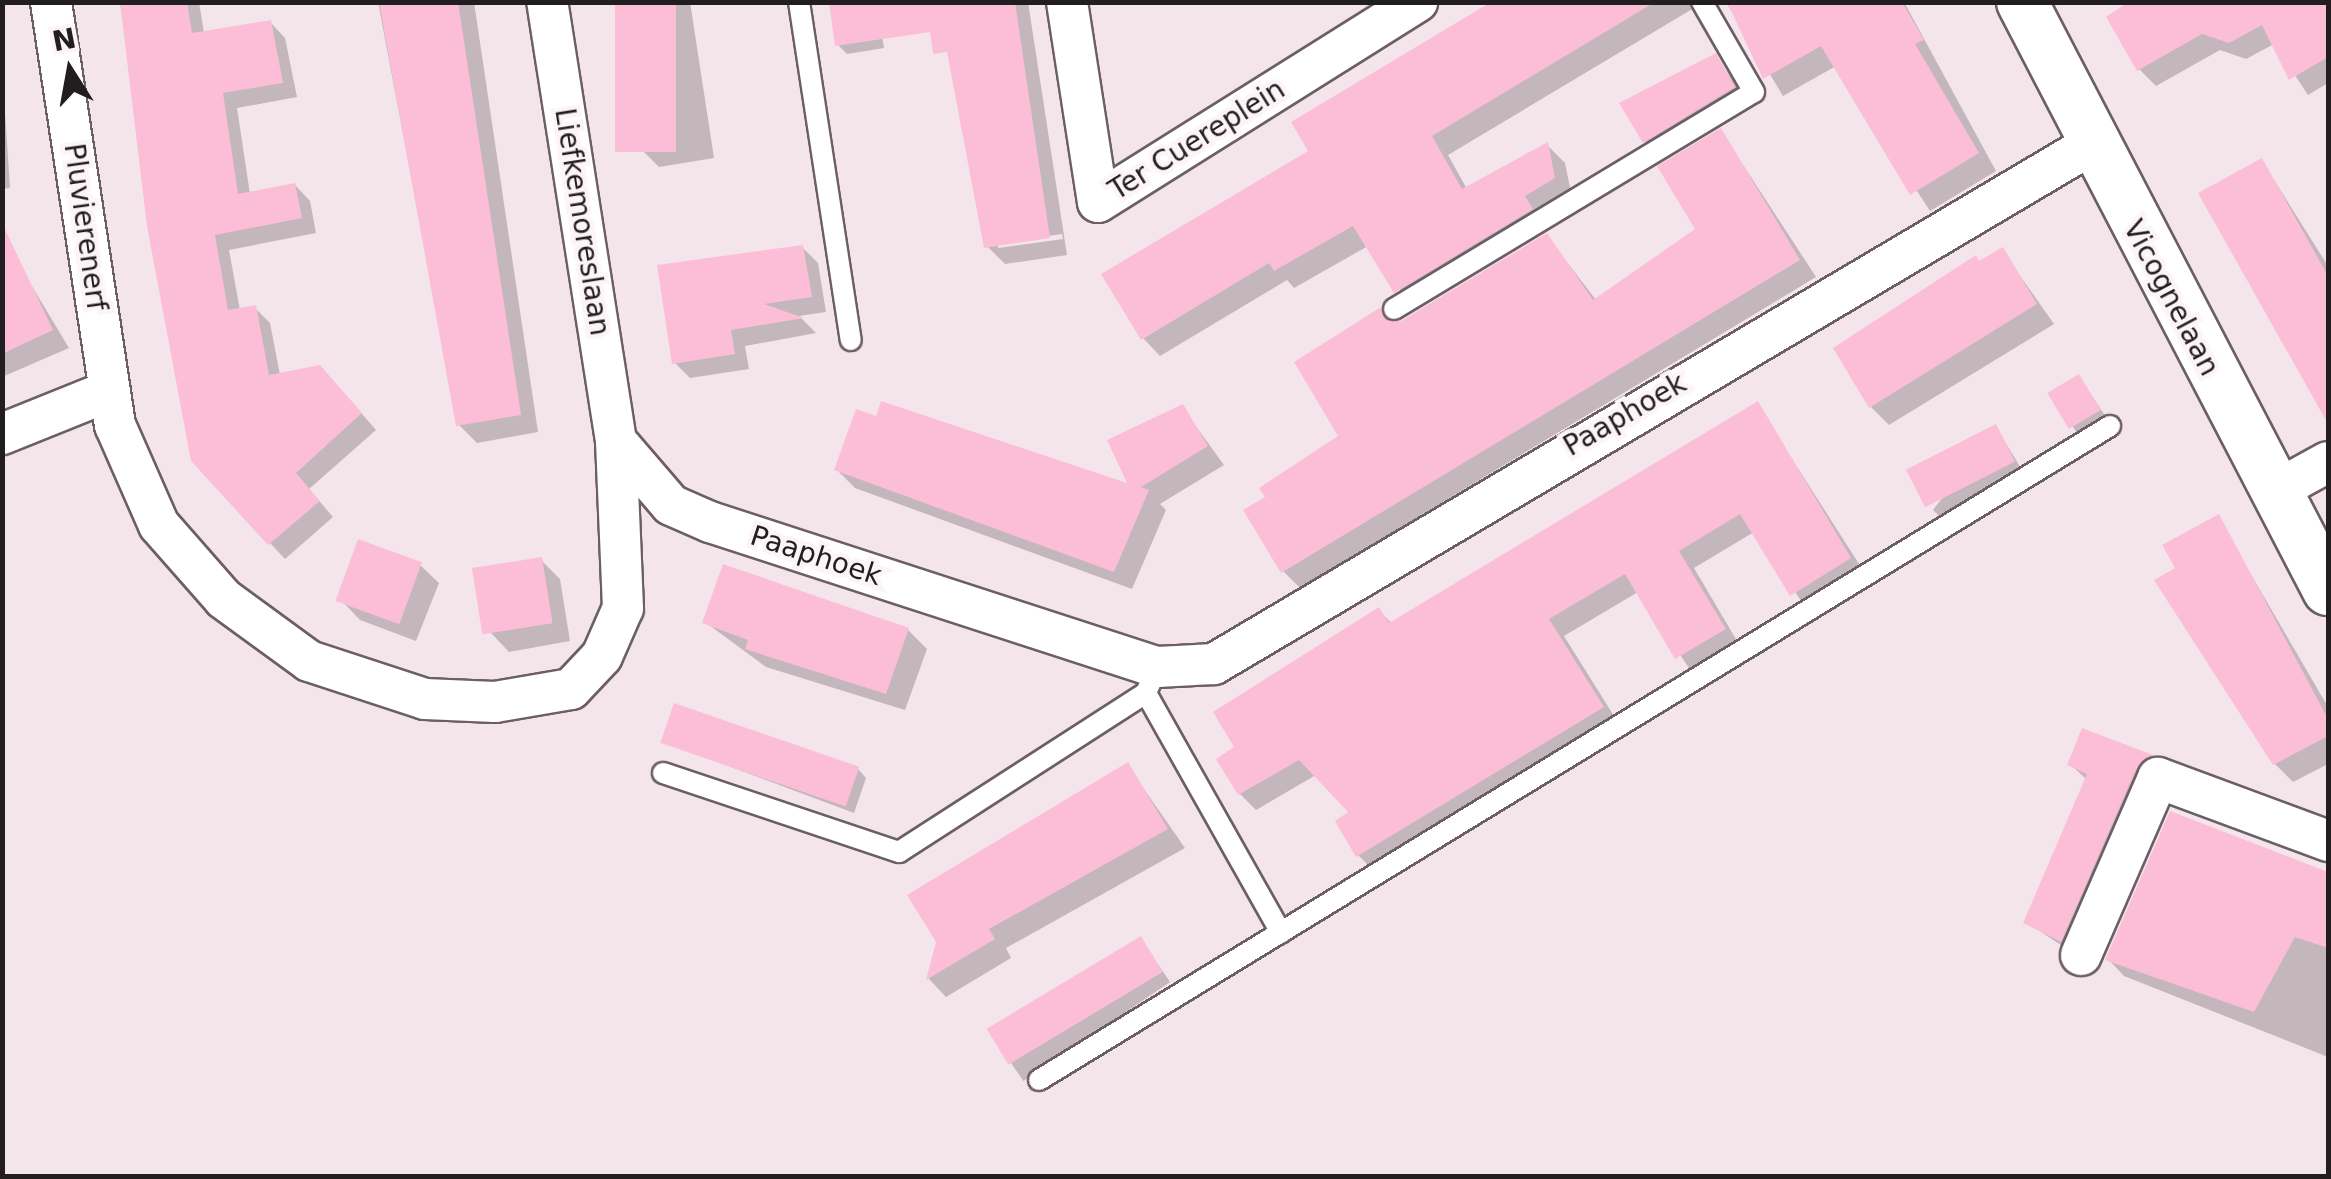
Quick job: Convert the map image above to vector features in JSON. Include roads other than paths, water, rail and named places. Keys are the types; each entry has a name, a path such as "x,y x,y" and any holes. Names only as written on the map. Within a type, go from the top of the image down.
{"street":[{"name":"Pluvierenerf","path":"51,2 109,392 132,479 224,599 308,661 426,699 494,702 571,689 602,656 624,608 616,441"},
{"name":"Liefkemoreslaan","path":"548,2 616,441"},
{"name":"Ter Cuereplein","path":"1068,2 1098,202 1417,2"},
{"name":"Vicognelaan","path":"2028,4 2090,146 2328,590"},
{"name":"Paaphoek","path":"616,441 639,476 697,516 1152,680 1214,664 2090,146"},
{"path":"2,434 109,392"},
{"path":"2277,490 2328,462"},
{"path":"2081,955 2158,778 2328,842"}],"lane":[{"path":"799,2 851,340"},
{"path":"1394,309 1754,92 1702,2"},
{"path":"1039,1080 2110,426"},
{"path":"1152,680 1281,933"},
{"name":"Paaphoek","path":"662,773 899,852 1152,680"}]}
